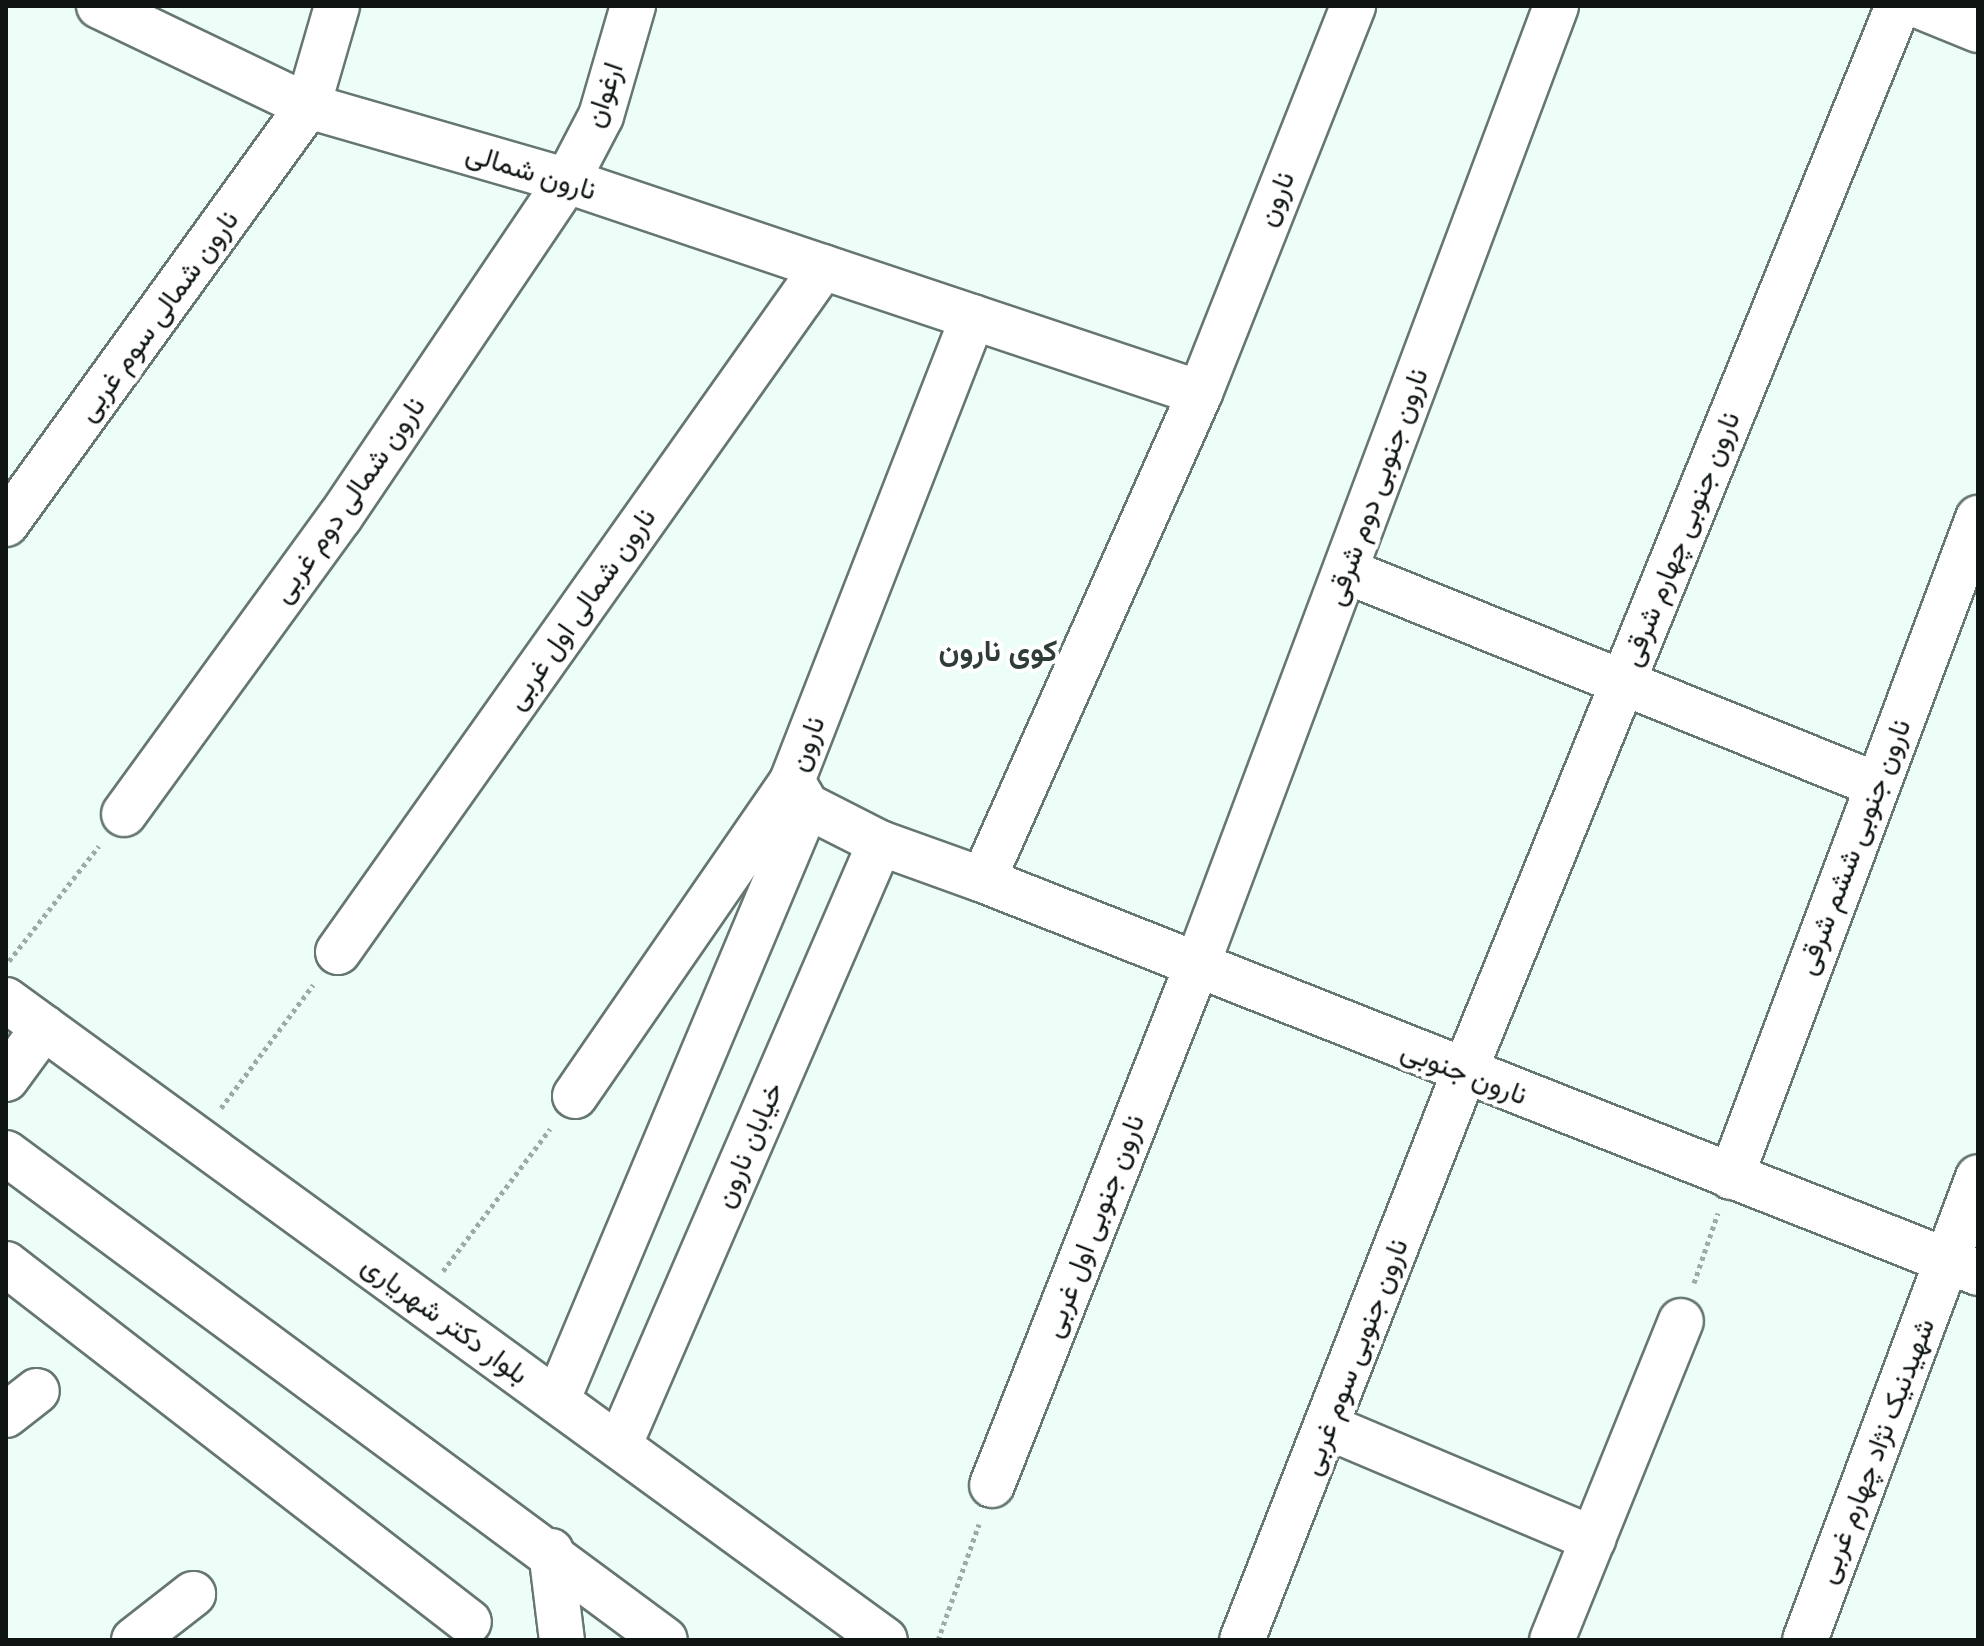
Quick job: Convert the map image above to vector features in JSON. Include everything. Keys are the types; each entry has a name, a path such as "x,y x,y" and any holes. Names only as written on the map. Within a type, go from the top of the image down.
{"street":[{"name":"نارون شمالی","path":"99,6 308,106 567,181 973,317"},
{"name":"نارون شمالی سوم غربی","path":"6,524 308,106 337,6"},
{"name":"ارغوان","path":"567,181 601,116 633,6"},
{"name":"نارون","path":"973,317 799,794 880,843 983,880 1200,393 1353,6"},
{"name":"نارون جنوبی دوم شرقی","path":"1196,968 1556,6"},
{"name":"نارون جنوبی چهارم شرقی","path":"1464,1073 1898,6"},
{"path":"1919,6 1978,30"},
{"name":"نارون شمالی دوم غربی","path":"124,814 340,517 567,181"},
{"name":"نارون شمالی اول غربی","path":"338,952 823,267"},
{"path":"973,317 1200,393"},
{"name":"نارون جنوبی ششم شرقی","path":"1731,1177 1978,518"},
{"path":"1346,571 1877,785"},
{"path":"575,1096 799,794"},
{"path":"557,1401 799,794"},
{"name":"خیابان نارون","path":"619,1446 880,843"},
{"name":"نارون جنوبی","path":"983,880 1196,968 1962,1267"},
{"name":"نارون جنوبی اول غربی","path":"992,1485 1196,968"},
{"name":"بلوار دکتر شهریاری","path":"6,1000 885,1640"},
{"path":"6,1079 44,1027"},
{"name":"نارون جنوبی سوم غربی","path":"1242,1640 1328,1427 1464,1073"},
{"path":"6,1153 551,1551 665,1640"},
{"name":"شهیدنیک نژاد چهارم غربی","path":"1805,1640 1962,1267 1978,1177"},
{"path":"6,1264 469,1622"},
{"path":"1552,1640 1681,1321"},
{"path":"1328,1427 1593,1539"},
{"path":"551,1551 562,1640"},
{"path":"134,1640 193,1594"}],"path":[{"path":"6,965 124,814"},
{"path":"197,1139 338,952"},
{"path":"420,1301 575,1096"},
{"path":"1681,1321 1731,1177"},
{"path":"938,1640 992,1485"}],"district":[{"name":"کوی نارون","path":"998,651"}]}
